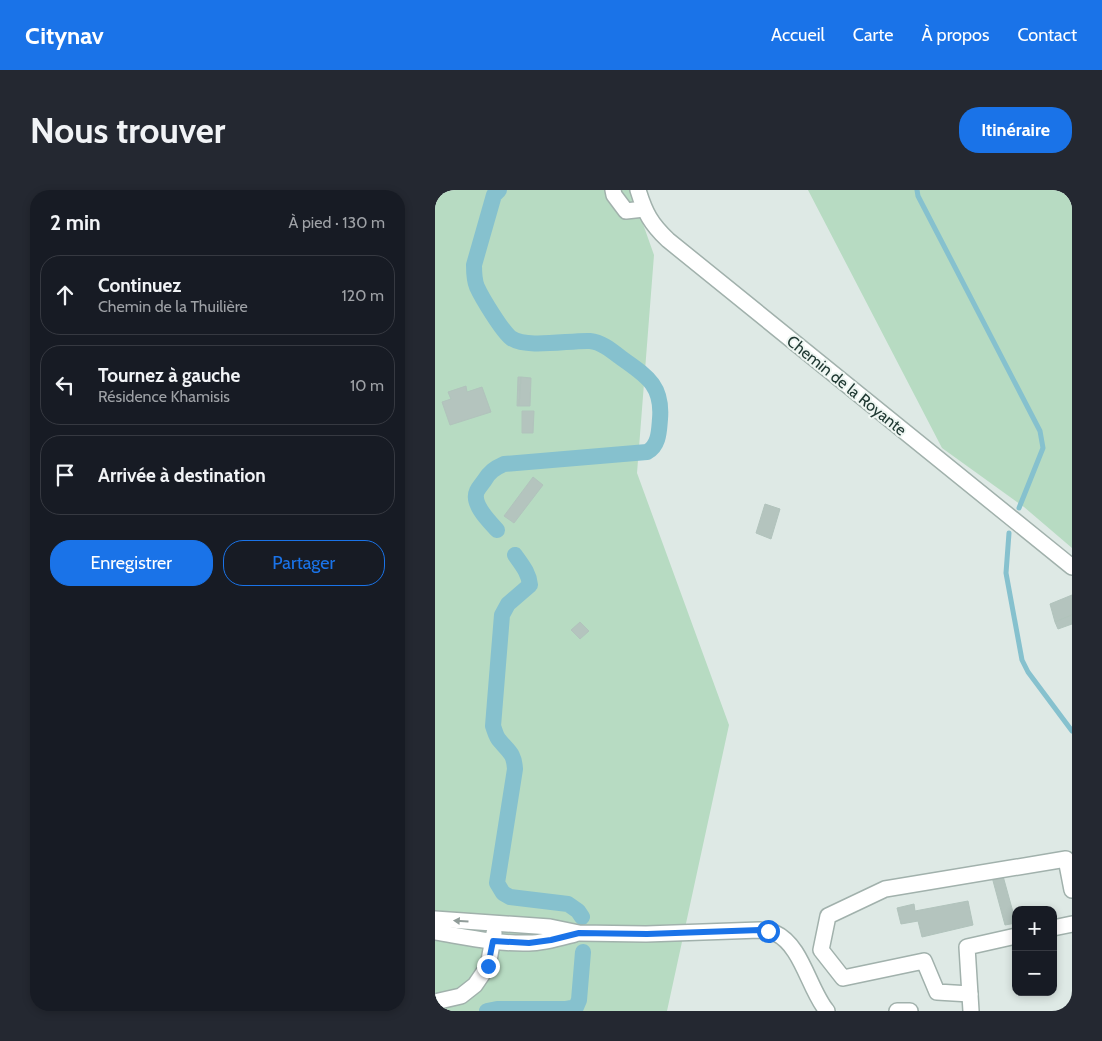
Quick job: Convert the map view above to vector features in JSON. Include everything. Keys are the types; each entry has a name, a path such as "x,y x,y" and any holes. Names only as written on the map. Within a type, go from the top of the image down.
{"street":[{"path":"613,190 614,195 626,211 644,209"},
{"name":"Chemin de la Royante","path":"638,190 644,209 653,226 669,240 1072,567"},
{"path":"970,994 937,992 924,961 843,978 821,950 828,916 885,889 1066,859 1072,890"},
{"path":"435,919 492,931 529,943 579,933"},
{"path":"1057,927 1072,924"},
{"path":"435,932 492,931 540,927 579,933 647,934 760,930 774,932 785,939 793,949 827,1011"},
{"path":"435,1002 461,996 475,985 488,966 492,931"},
{"path":"971,1011 967,947 1012,937"},
{"path":"897,1011 910,1011"}],"green space":[{"path":"435,190 631,190 654,255 637,473 729,725 667,1011 435,1011"},
{"path":"808,190 1072,190 1072,548 1024,507 942,448"}],"building":[{"path":"518,377 521,377 519,406 517,406"},
{"path":"521,377 531,378 530,406 519,406"},
{"path":"466,386 467,392 482,387 491,412 450,425 442,402 451,399 448,392"},
{"path":"522,411 534,411 533,433 522,433"},
{"path":"533,477 543,485 514,523 504,516"},
{"path":"765,504 780,509 771,539 756,533"},
{"path":"1072,595 1072,615 1055,622 1050,604"},
{"path":"1072,615 1072,624 1058,629 1055,622"},
{"path":"580,622 589,631 580,639 571,630"},
{"path":"1003,876 1012,909 1012,924 1005,925 992,877"},
{"path":"968,901 973,925 922,937 918,921 901,924 897,908 914,904 915,911"}],"waterway":[{"path":"497,530 482,512 476,501 476,496 477,491 488,475 498,467 504,464 647,452 654,446 658,438 660,424 659,397 651,382 637,369 609,349 590,341 527,343 511,338 503,329 477,287 474,271 474,265 494,195 499,190"},
{"path":"917,190 918,196 1040,431 1043,448 1019,508"},
{"path":"1009,533 1006,573 1022,660 1028,672 1072,731"},
{"path":"515,555 527,573 530,585 508,604 502,615 493,726 497,738 512,756 515,769 497,883 503,893 510,897 568,904 578,911 582,917"},
{"path":"487,1011 497,1009 565,1009 576,1007 579,1000 583,952"}],"route":[{"path":"488,966 493,941 529,943 579,933 647,934 768,931"}]}
